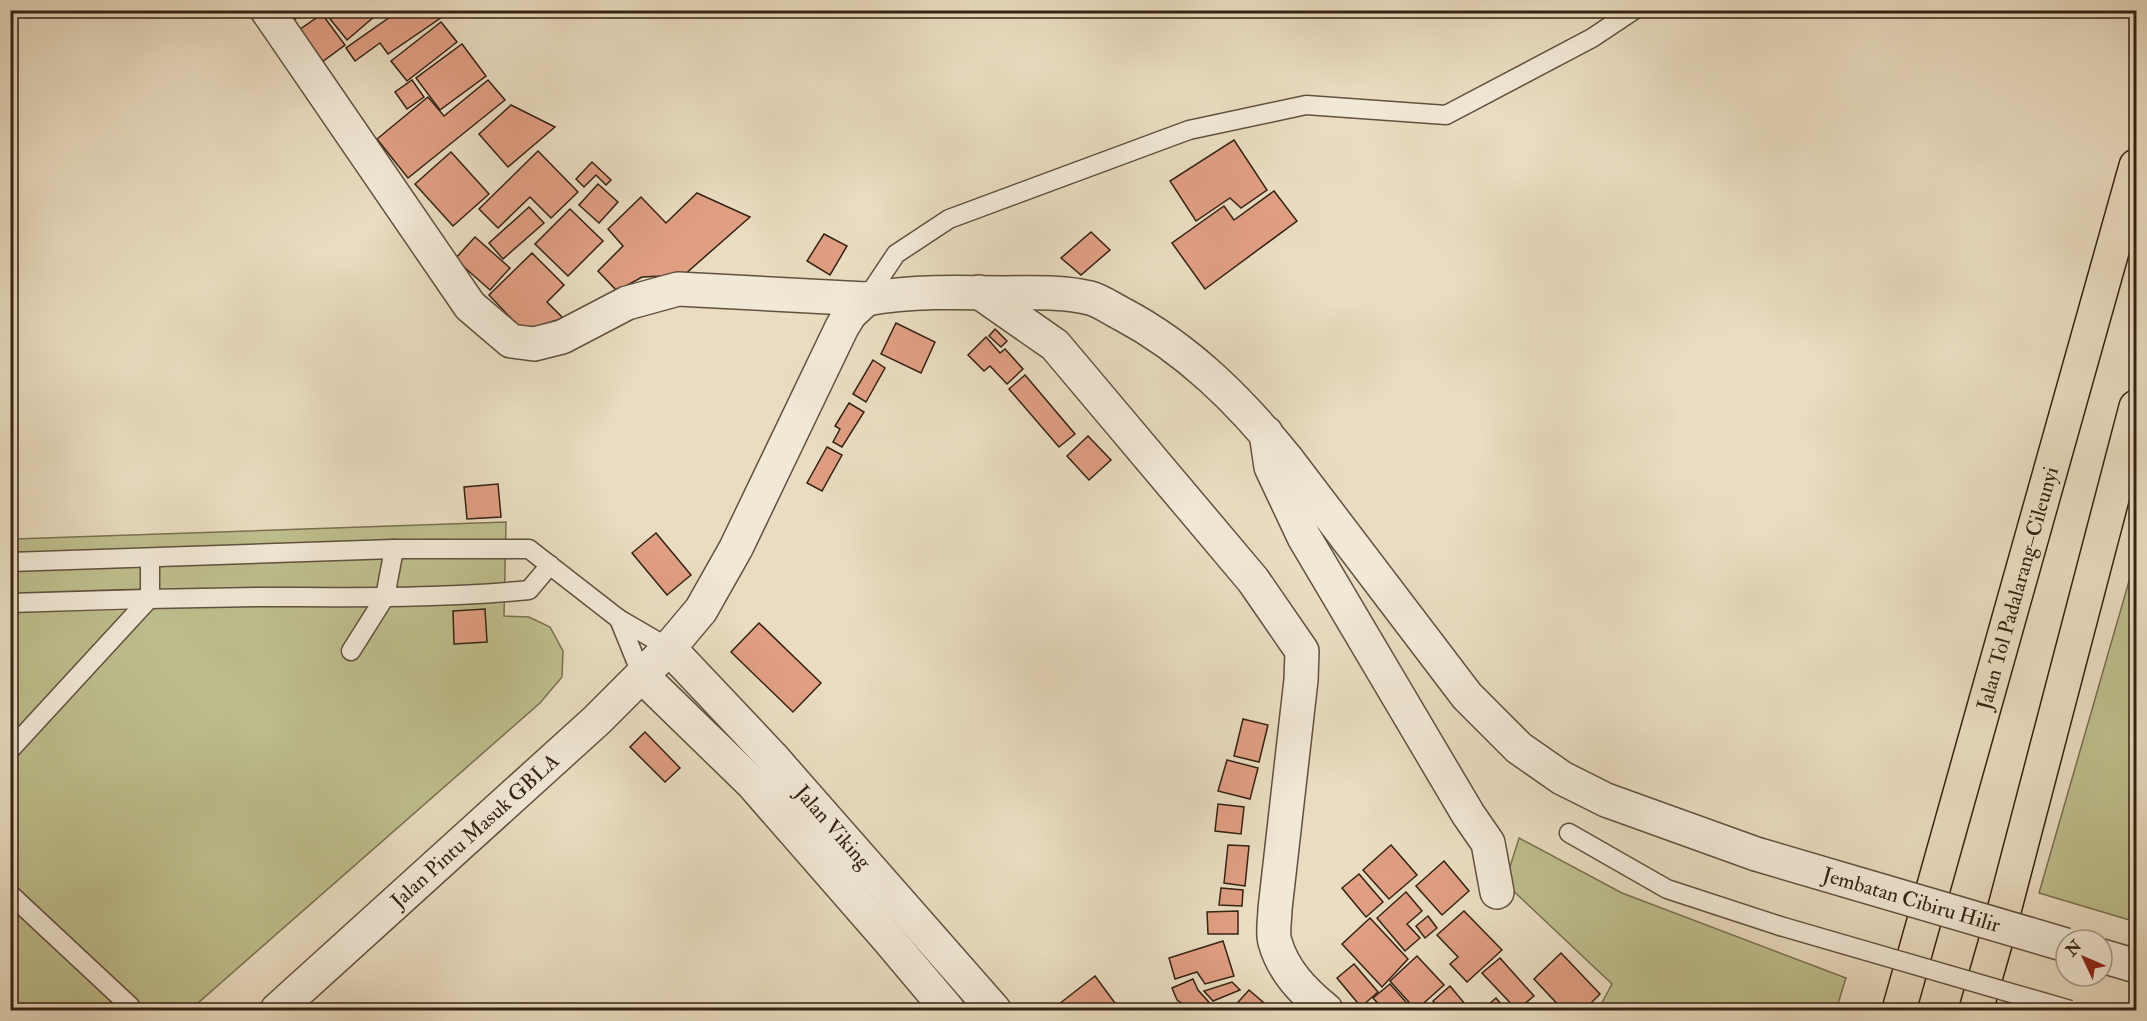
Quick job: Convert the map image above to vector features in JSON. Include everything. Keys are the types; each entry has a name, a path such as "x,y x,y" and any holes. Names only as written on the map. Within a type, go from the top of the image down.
{"highway":[{"name":"Jalan Tol Padalarang–Cileunyi","path":"1899,1011 2136,166"},
{"path":"1976,1011 2136,407"}],"street":[{"name":"Jembatan Cibiru Hilir","path":"267,10 470,306 511,341 534,344 562,337 627,303 678,289 866,299 887,295 979,292 1047,293 1091,298 1150,329 1192,360 1224,388 1266,433 1467,696 1519,748 1562,778 1606,800 1756,854 2054,941"},
{"path":"979,292 1055,345 1253,580 1302,651 1301,680 1275,909 1274,941 1287,969 1302,990 1326,1011"},
{"name":"Jalan Pintu Masuk GBLA","path":"277,1011 597,720 669,648 701,610 736,548 842,327 850,314 866,299"},
{"path":"1266,433 1271,467 1304,537 1468,814 1488,843 1497,892"},
{"name":"Jalan Viking","path":"669,648 822,812 994,1011"},
{"name":"Jalan Viking","path":"642,676 759,790 889,939 948,1011"},
{"path":"2114,960 2136,966"}],"lane":[{"path":"866,299 896,254 948,219 1189,130 1306,105 1446,115 1592,38 1634,10"},
{"path":"10,562 394,549 529,549 619,619 669,648"},
{"path":"351,651 385,597 394,549"},
{"path":"10,750 150,598 150,558"},
{"path":"10,603 150,598 385,597 528,590 550,565"},
{"path":"619,619 642,676"},
{"path":"1569,833 1667,890 1780,926 2071,1010"},
{"path":"10,894 130,1006"}],"green space":[{"path":"10,514 14,539 506,522 504,616 529,617 550,627 563,651 562,677 540,703 190,1010 11,1010"},
{"path":"2136,557 2136,922 2039,893"},
{"path":"1519,838 1622,893 1846,978 1836,1010 1598,1010 1612,984 1505,883"}],"building":[{"path":"287,10 307,10 294,20"},
{"path":"330,10 382,10 347,40 326,14"},
{"path":"400,10 437,10 442,17 388,54 380,43 355,61 346,48"},
{"path":"322,14 345,45 322,62 299,30"},
{"path":"441,22 457,42 407,81 391,61"},
{"path":"462,44 486,76 440,110 416,78"},
{"path":"412,80 424,97 407,109 395,92"},
{"path":"488,80 505,100 408,178 377,139 428,97 444,116"},
{"path":"511,105 555,127 508,167 479,134"},
{"path":"1234,140 1267,190 1241,208 1230,198 1196,221 1170,181"},
{"path":"538,151 578,192 551,218 530,197 498,228 479,209"},
{"path":"451,152 489,194 453,226 415,184"},
{"path":"592,162 611,180 606,185 596,175 584,187 576,179"},
{"path":"598,184 618,202 599,223 579,205"},
{"path":"1274,191 1297,221 1205,289 1172,243 1224,206 1234,220"},
{"path":"697,193 750,217 684,275 642,277 617,291 598,271 623,246 608,229 641,197 666,223"},
{"path":"529,207 544,223 503,259 489,243"},
{"path":"570,209 603,241 568,276 535,244"},
{"path":"1091,232 1110,250 1081,275 1061,258"},
{"path":"824,234 847,246 830,275 807,261"},
{"path":"475,237 510,268 490,290 455,259"},
{"path":"532,253 564,285 547,302 563,318 523,331 489,295"},
{"path":"896,323 935,342 921,373 881,354"},
{"path":"995,329 1007,341 1001,347 989,336"},
{"path":"986,337 1000,353 1005,349 1023,369 1007,384 990,366 984,371 968,355"},
{"path":"873,360 885,368 866,402 853,394"},
{"path":"1025,375 1075,434 1059,447 1009,389"},
{"path":"849,403 864,412 842,447 833,442 840,429 835,426"},
{"path":"1088,436 1111,460 1089,480 1067,456"},
{"path":"827,447 842,455 822,491 807,483"},
{"path":"498,484 501,517 467,519 464,487"},
{"path":"656,533 691,575 667,595 632,553"},
{"path":"485,609 487,642 454,644 453,611"},
{"path":"759,623 821,683 793,712 731,652"},
{"path":"1243,719 1268,725 1259,762 1234,756"},
{"path":"645,732 680,768 665,782 630,747"},
{"path":"1227,760 1258,768 1250,799 1218,791"},
{"path":"1218,804 1244,807 1241,834 1215,831"},
{"path":"1228,845 1249,846 1245,886 1224,883"},
{"path":"1391,845 1417,875 1389,899 1363,870"},
{"path":"1444,861 1469,891 1442,915 1416,886"},
{"path":"1359,874 1383,902 1366,917 1342,888"},
{"path":"1221,888 1243,890 1242,906 1219,905"},
{"path":"1406,892 1422,911 1407,924 1420,938 1405,951 1377,918"},
{"path":"1238,911 1238,934 1208,934 1207,912"},
{"path":"1464,911 1502,950 1467,982 1450,964 1458,957 1437,935"},
{"path":"1428,916 1437,928 1425,938 1416,926"},
{"path":"1370,918 1408,959 1382,987 1342,944"},
{"path":"1223,941 1234,976 1205,984 1197,972 1175,979 1169,958"},
{"path":"1561,953 1600,994 1584,1010 1563,1010 1534,979"},
{"path":"1417,956 1444,985 1416,1010 1390,981"},
{"path":"1500,958 1534,996 1517,1010 1482,973"},
{"path":"1354,964 1378,992 1361,1007 1337,978"},
{"path":"1095,976 1115,1003 1105,1010 1064,1010 1059,1004"},
{"path":"1193,979 1198,990 1216,1010 1192,1010 1177,1000 1172,988"},
{"path":"1232,982 1240,990 1213,1001 1204,991"},
{"path":"1390,984 1413,1010 1384,1010 1373,998"},
{"path":"1450,986 1470,1010 1441,1010 1433,1001"},
{"path":"1249,990 1271,1009 1231,1010"},
{"path":"1496,998 1506,1010 1482,1010"}]}
